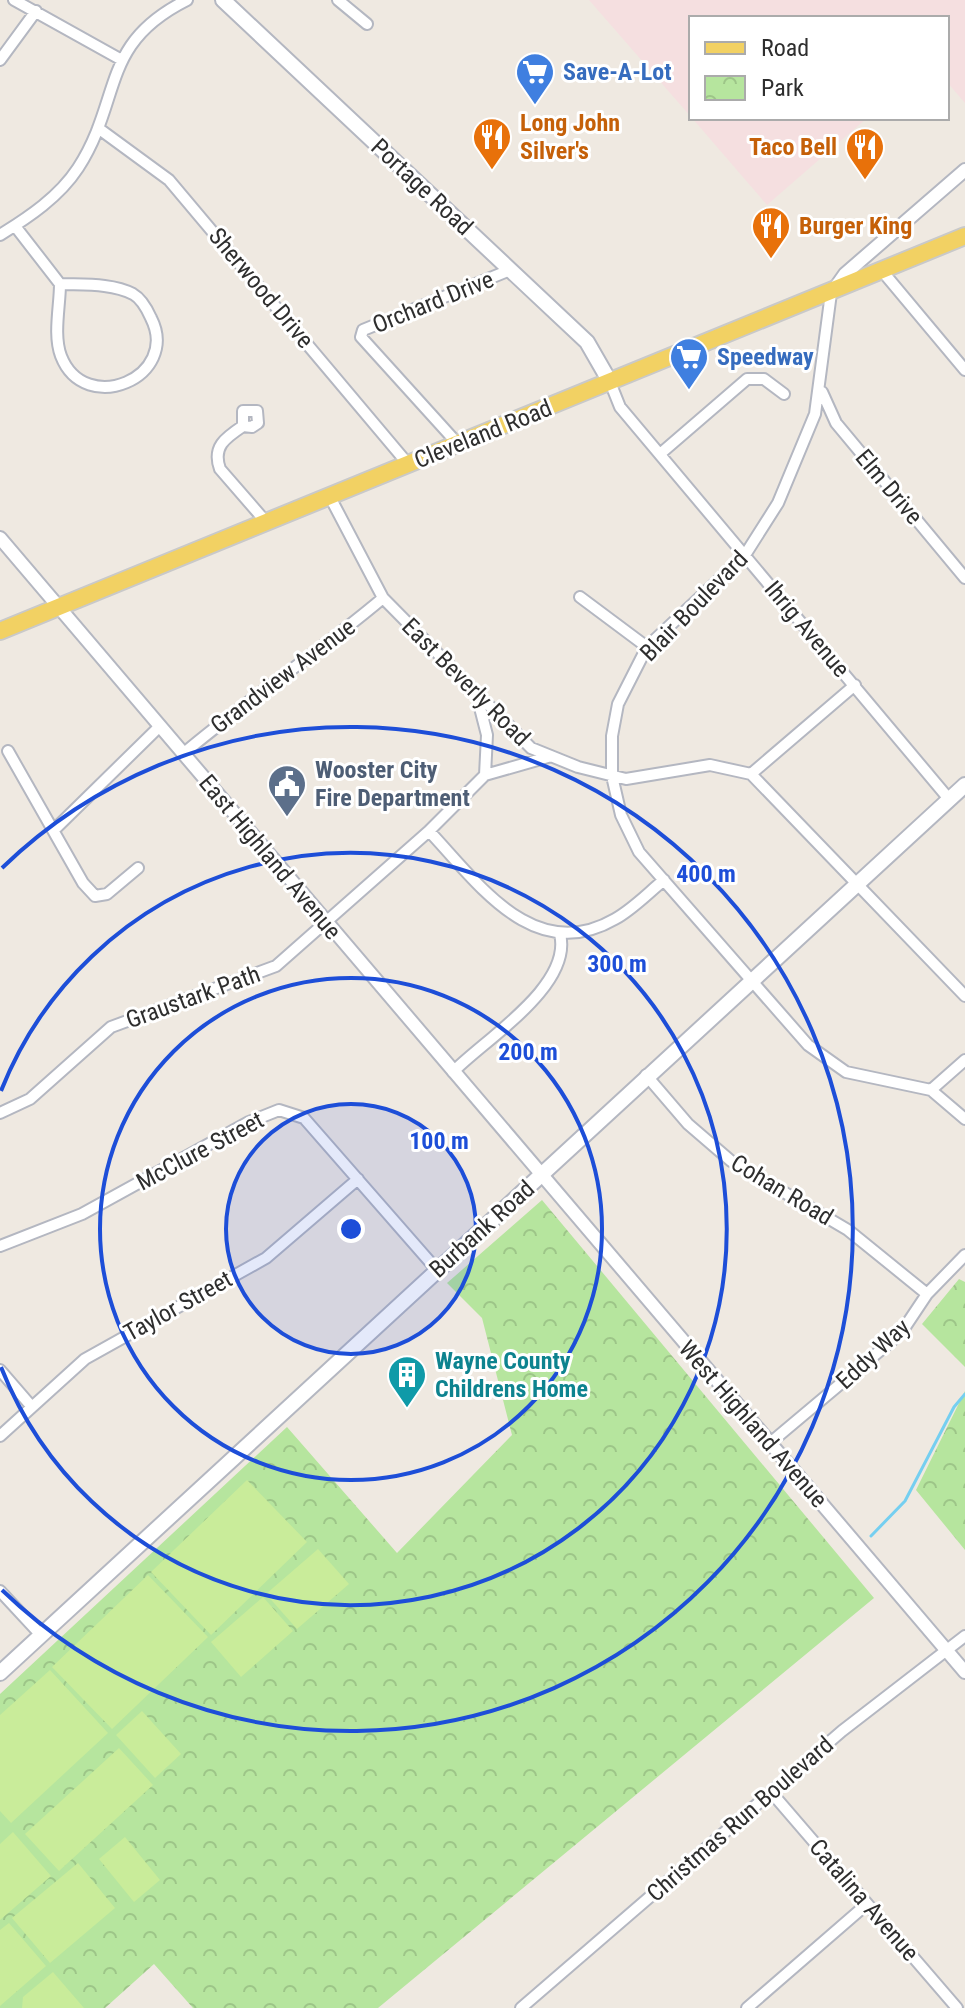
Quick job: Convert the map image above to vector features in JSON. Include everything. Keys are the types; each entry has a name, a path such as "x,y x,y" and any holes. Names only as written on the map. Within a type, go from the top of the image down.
{"main road":[{"name":"Portage Road","path":"223,0 587,342 610,382"},
{"name":"Cleveland Road","path":"0,631 965,236"},
{"name":"Burbank Road","path":"0,1673 646,1075 965,785"}],"street":[{"path":"14,0 120,59"},
{"path":"0,235 64,187 79,167 98,128 120,59 140,32 187,0"},
{"path":"338,0 367,24"},
{"path":"0,60 36,11"},
{"name":"Sherwood Drive","path":"98,128 169,180 408,464"},
{"path":"831,293 845,274 965,170"},
{"path":"15,226 60,284 58,334 61,355 67,366 84,382 97,387 113,388 139,377 151,364 157,346 156,326 146,307 136,296 122,290 60,284"},
{"name":"Orchard Drive","path":"457,443 361,337 363,330 510,270"},
{"path":"883,272 965,370"},
{"name":"Blair Boulevard","path":"831,293 823,347 821,390 806,440 778,503 745,555 647,647 618,704 612,736 612,776 617,802 632,840 808,1045 837,1066 883,1082 931,1090"},
{"path":"660,454 747,379 764,379 784,394"},
{"name":"Ihrig Avenue","path":"610,382 620,407 949,799"},
{"name":"Elm Drive","path":"821,390 836,423 965,578"},
{"path":"243,426 218,448 216,459 220,469 266,522"},
{"name":"East Beverly Road","path":"330,497 383,598 523,741 548,757 612,776 644,777 710,765 751,774"},
{"name":"East Highland Avenue","path":"0,538 540,1176"},
{"path":"580,597 647,647"},
{"name":"Grandview Avenue","path":"183,754 251,697 306,662 383,598"},
{"path":"855,685 751,774 854,885 965,996"},
{"path":"476,694 487,735 485,775"},
{"path":"54,830 160,726"},
{"path":"8,751 83,883 95,896 107,894 138,868"},
{"name":"Graustark Path","path":"0,1113 30,1099 111,1027 264,973 327,924 485,775 548,757"},
{"path":"429,831 490,896 520,921 560,934 589,930 616,918 664,880"},
{"path":"453,1072 541,991 560,956 560,934"},
{"path":"965,1060 931,1090 965,1119"},
{"name":"Cohan Road","path":"646,1075 688,1124 731,1161 848,1230 927,1294"},
{"name":"McClure Street","path":"0,1246 82,1214 249,1122 279,1110 304,1118 437,1270"},
{"name":"West Highland Avenue","path":"540,1176 965,1672"},
{"name":"Taylor Street","path":"0,1436 85,1359 285,1245 358,1179"},
{"name":"Eddy Way","path":"770,1443 901,1333 927,1294 965,1255"},
{"path":"0,1370 32,1407"},
{"path":"0,1591 40,1634"},
{"name":"Christmas Run Boulevard","path":"521,2008 842,1731 965,1636"},
{"name":"Catalina Avenue","path":"771,1792 957,2008"},
{"path":"747,2008 867,1904"}],"shaded area":[{"path":"589,0 965,0 965,103 949,84 949,16 689,16 689,115"},
{"path":"694,120 865,120 767,205"}],"green space":[{"path":"542,1200 874,1598 378,2008 193,2008 154,1964 105,2008 0,2008 0,1694 287,1427 397,1553 512,1435 482,1318 447,1283"},
{"path":"959,1279 965,1282 965,1367 922,1324"},
{"path":"965,1391 965,1550 916,1490"},
{"path":"247,1480 307,1542 211,1635 151,1572"},
{"path":"318,1549 349,1584 297,1629 266,1594"},
{"path":"148,1575 208,1637 112,1729 52,1667"},
{"path":"263,1597 293,1631 241,1677 211,1642"},
{"path":"50,1670 108,1733 11,1823 0,1811 0,1715"},
{"path":"142,1711 181,1754 155,1778 116,1735"},
{"path":"119,1748 153,1785 59,1871 25,1834"},
{"path":"13,1832 51,1876 0,1920 0,1844"},
{"path":"125,1837 160,1880 134,1902 99,1859"},
{"path":"78,1863 115,1908 50,1963 12,1918"},
{"path":"9,1923 46,1966 0,2006 0,1930"},
{"path":"53,1972 84,2008 22,2008 23,1997"}],"waterway":[{"path":"871,1536 905,1501 954,1407 965,1394"}],"place":[{"name":"Save-A-Lot","path":"535,106"},
{"name":"Long John Silver's","path":"492,171"},
{"name":"Taco Bell","path":"865,181"},
{"name":"Burger King","path":"771,260"},
{"name":"Speedway","path":"689,391"},
{"name":"Wooster City Fire Department","path":"287,818"},
{"name":"Wayne County Childrens Home","path":"407,1409"}]}
